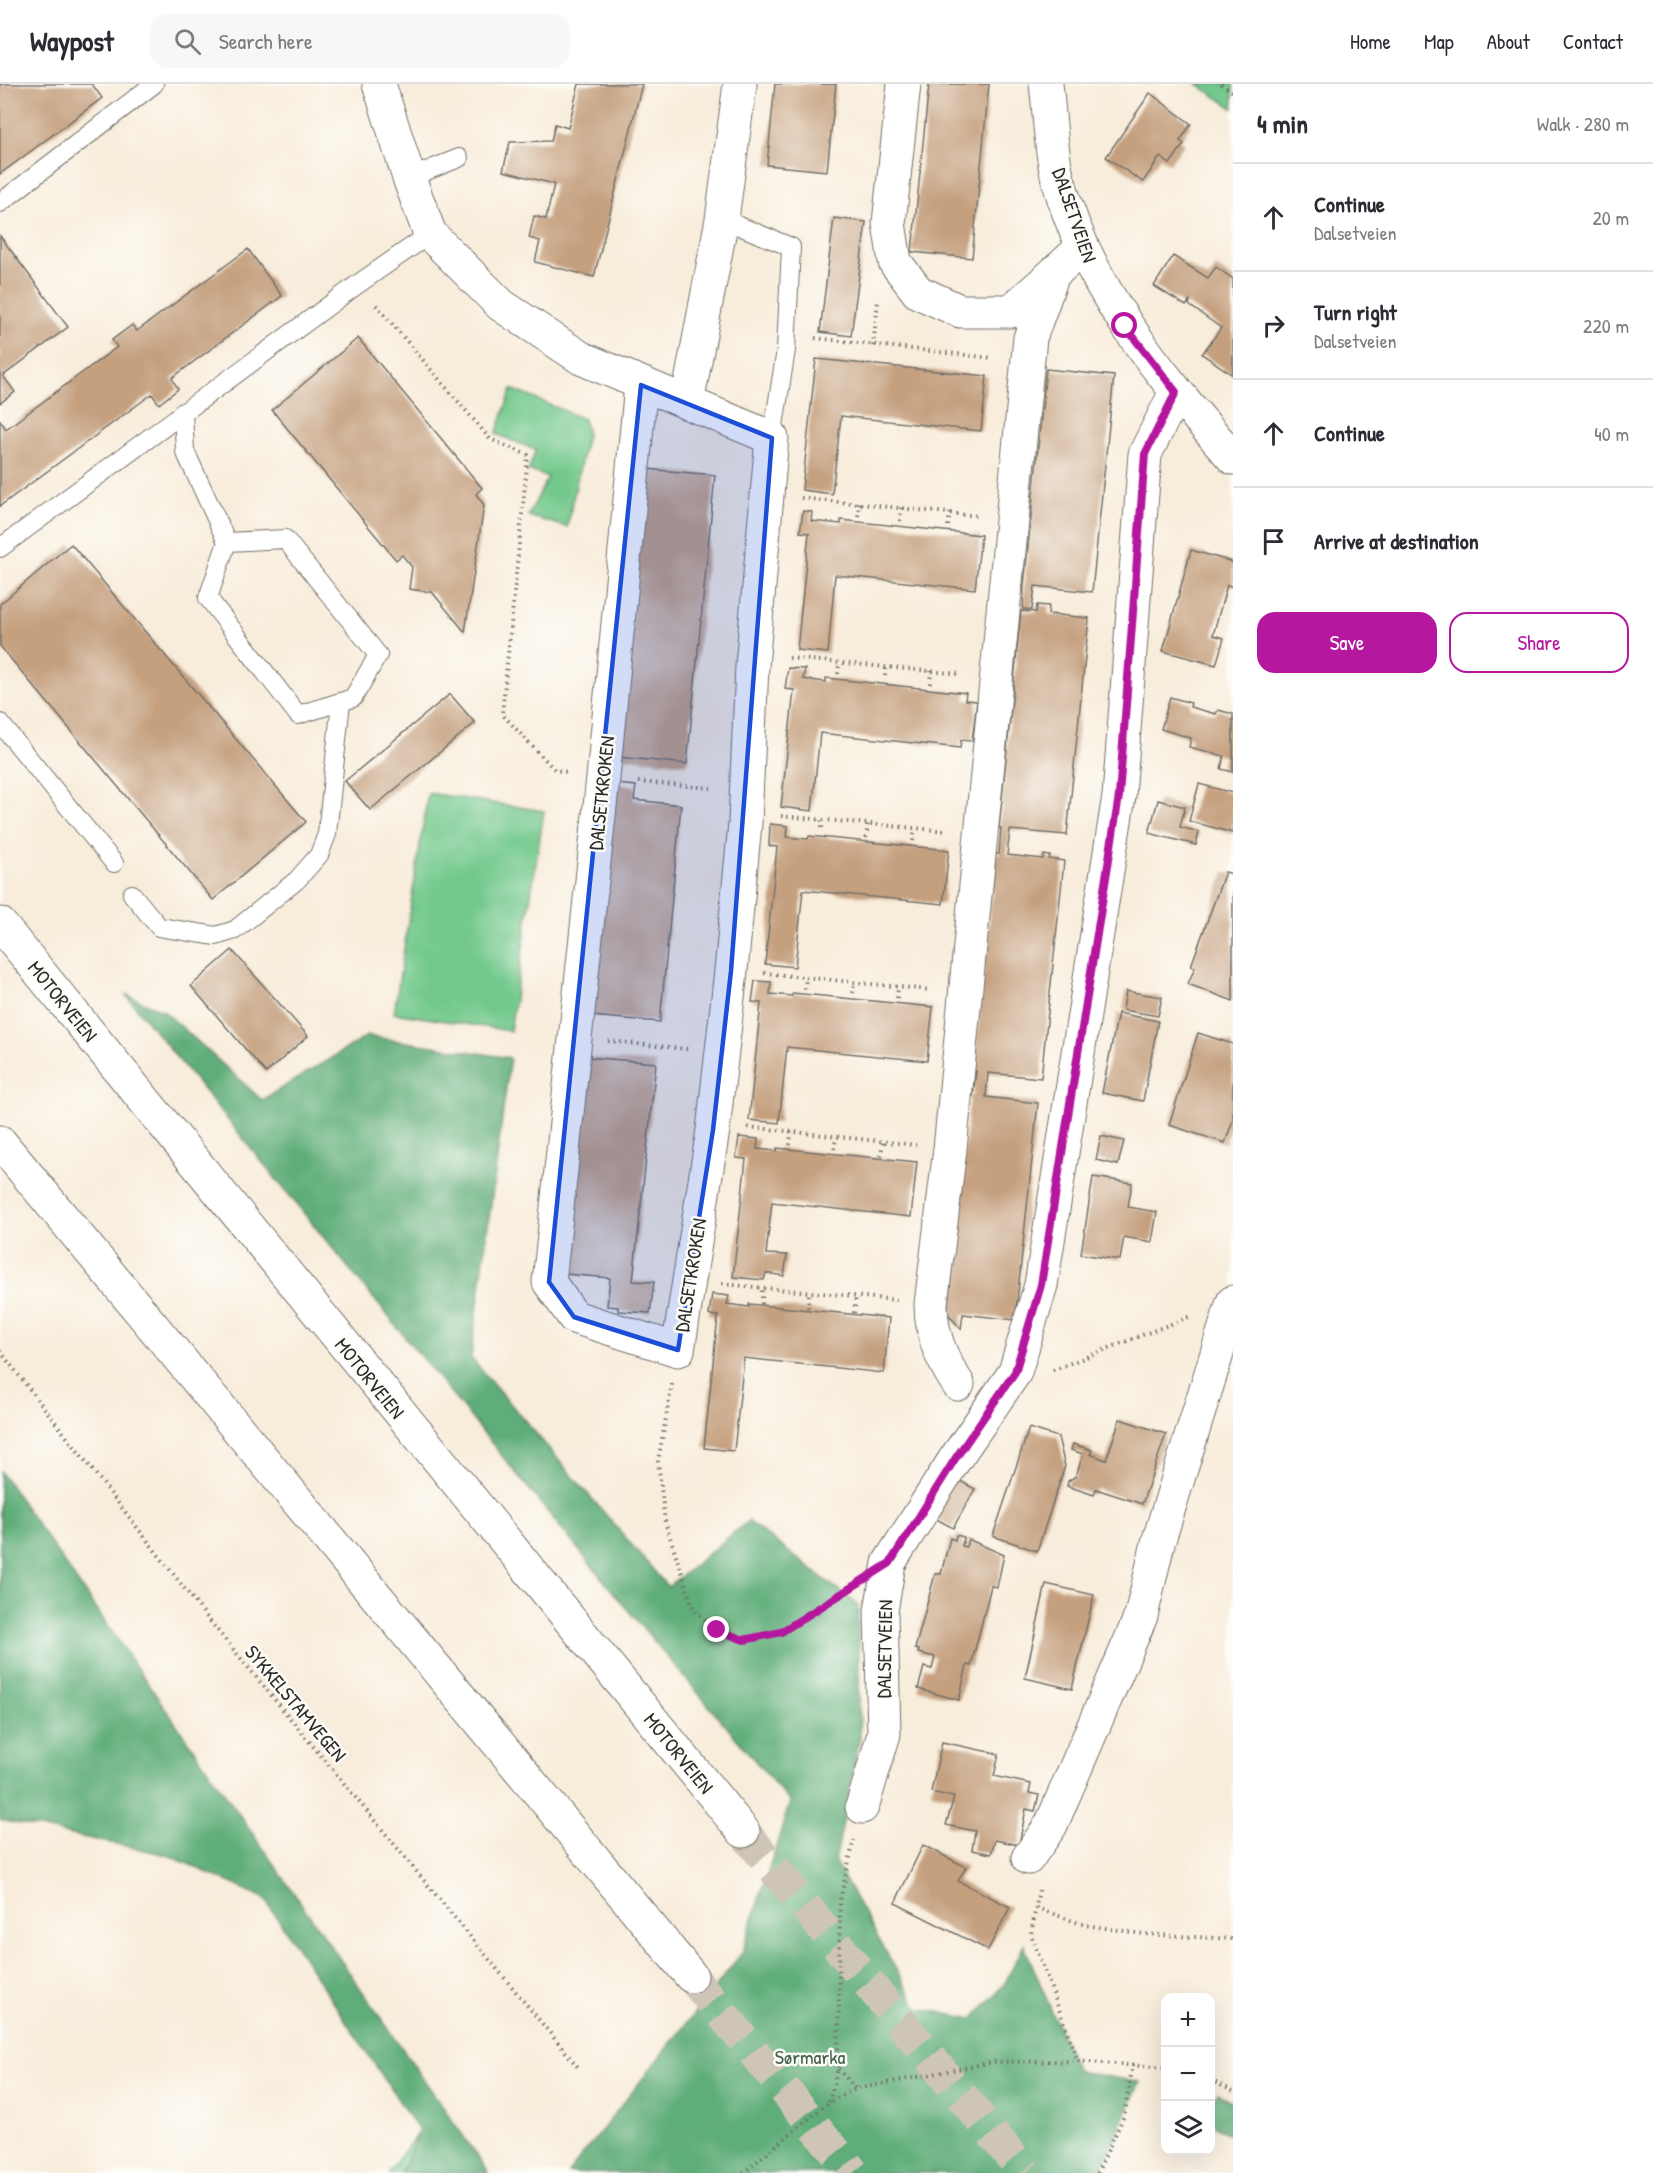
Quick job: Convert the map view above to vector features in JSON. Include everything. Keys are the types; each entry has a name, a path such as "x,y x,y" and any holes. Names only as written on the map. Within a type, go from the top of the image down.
{"main road":[{"path":"379,84 409,178 430,234 501,305 581,358 772,438"},
{"path":"687,404 722,219 740,84"},
{"path":"904,84 889,223 895,262 918,292 960,311 1011,310 1082,248"},
{"name":"DALSETVEIEN","path":"1046,84 1057,177 1082,248 1125,326 1176,392 1233,458"},
{"path":"958,1384 941,1359 931,1326 931,1304 950,1149 1030,338 1053,274"},
{"name":"DALSETKROKEN","path":"641,385 603,778 549,1282 574,1317 678,1350 713,1130 731,971 745,823 752,666 772,438"},
{"name":"DALSETVEIEN","path":"862,1807 884,1734 881,1611 890,1563 955,1459 1015,1372 1041,1285 1119,796 1145,454 1176,392"},
{"name":"MOTORVEIEN","path":"0,924 743,1831"},
{"path":"0,1142 691,1976"},
{"path":"1034,1873 1051,1824 1141,1616 1158,1543 1233,1302"}],"lane":[{"path":"0,203 154,84"},
{"path":"409,178 459,158"},
{"path":"722,219 792,247 786,350 772,438"},
{"path":"0,548 358,284 430,234"},
{"path":"183,412 184,451 227,542 208,598 298,715 353,698 378,655 285,539 227,542"},
{"path":"132,894 159,927 216,936 235,930 297,880 319,855 327,834 341,702"},
{"path":"0,723 114,863"}],"path":[{"path":"1221,84 1233,92"},
{"path":"358,284 490,439 528,455 502,714 555,770 603,778"},
{"path":"814,338 1029,361"},
{"path":"804,496 1013,520"},
{"path":"858,516 859,502"},
{"path":"900,521 901,507"},
{"path":"948,526 950,513"},
{"path":"792,658 997,677"},
{"path":"838,674 839,662"},
{"path":"885,676 886,667"},
{"path":"930,684 931,671"},
{"path":"771,815 981,834"},
{"path":"822,820 822,828"},
{"path":"866,838 868,824"},
{"path":"913,841 915,829"},
{"path":"762,973 964,993"},
{"path":"805,989 806,977"},
{"path":"853,993 855,982"},
{"path":"897,998 898,987"},
{"path":"736,1126 950,1149"},
{"path":"790,1145 791,1132"},
{"path":"834,1149 836,1137"},
{"path":"881,1156 883,1141"},
{"path":"717,1284 931,1304"},
{"path":"762,1288 762,1304"},
{"path":"808,1308 809,1292"},
{"path":"854,1312 856,1296"},
{"path":"1015,1372 1034,1377 1200,1312"},
{"path":"678,1350 658,1461 665,1522 694,1610 717,1630 744,1640 781,1632 890,1563"},
{"name":"SYKKELSTAMVEGEN","path":"0,1352 209,1620 578,2067"},
{"path":"829,2102 838,2068 840,1900 862,1807"},
{"path":"1034,1873 1036,1908 1031,1934 1077,2061"},
{"path":"1036,1908 1084,1925 1131,1933 1233,1939"},
{"path":"743,2173 829,2102 856,2089 994,2062 1077,2061 1161,2067"},
{"path":"1097,2173 1124,2116 1133,2064"},
{"path":"838,2068 856,2089"},
{"path":"1215,2082 1233,2091"}],"highlighted area":[{"path":"641,385 772,438 731,971 713,1130 678,1350 574,1317 549,1282"}],"green space":[{"path":"1197,84 1233,84 1233,108"},
{"path":"512,389 584,419 587,434 567,527 528,516 548,477 528,470 536,450 496,434"},
{"path":"428,793 544,811 510,1031 394,1013"},
{"name":"Sørmarka","path":"125,994 165,1012 262,1100 367,1036 510,1058 471,1358 668,1587 748,1521 858,1605 860,1738 835,1862 918,2008 973,2019 1005,1983 1024,1945 1077,2071 1140,2082 1100,2173 568,2173 742,1953 790,1802 622,1603"},
{"path":"0,1471 489,2173 401,2173 419,2131 264,1898 168,1855 0,1820"},
{"path":"1217,2093 1233,2103 1233,2137 1215,2126 1215,2095"},
{"path":"419,2131 401,2173 388,2173"}],"building":[{"path":"0,84 92,84 102,98 0,174"},
{"path":"579,84 642,84 594,277 535,262 540,241 529,238 534,216 546,219 554,184 503,171 510,142 551,141 555,124 568,128"},
{"path":"775,84 836,84 827,171 767,165"},
{"path":"929,84 989,84 972,258 912,252"},
{"path":"1150,93 1191,124 1180,141 1184,144 1170,164 1160,157 1143,182 1106,157"},
{"path":"834,218 866,222 851,336 820,332"},
{"path":"0,236 68,327 3,376 15,392 0,403"},
{"path":"248,249 282,296 172,378 178,389 159,404 152,394 0,506 0,420 6,429 117,347 112,340 132,325 137,331"},
{"path":"1173,256 1208,278 1216,267 1233,279 1233,375 1202,354 1221,328 1189,305 1190,300 1186,306 1154,286"},
{"path":"358,338 482,488 476,494 484,505 465,632 432,592 409,589 412,567 402,555 396,560 272,410"},
{"path":"816,359 987,376 981,431 841,416 832,494 802,490"},
{"path":"1046,369 1114,376 1092,592 1035,586 1032,610 1023,609 1024,586"},
{"path":"646,469 715,475 687,764 618,757"},
{"path":"803,511 812,512 811,521 841,524 841,520 981,535 975,589 835,575 828,653 797,650 809,533 800,532"},
{"path":"71,544 306,822 213,900 0,646 0,604"},
{"path":"1191,550 1233,562 1233,587 1227,585 1213,635 1224,638 1216,665 1163,651"},
{"path":"1037,605 1049,606 1048,614 1089,618 1067,835 1010,830 1007,855 1043,859 1044,855 1050,856 1049,859 1064,861 1041,1078 988,1073 986,1097 1038,1103 1015,1320 963,1314 961,1329 947,1313 970,1096 973,1096 976,1071 973,1071 996,854 999,854 1001,828 999,828 1021,611 1036,612"},
{"path":"788,668 805,669 803,679 826,682 826,678 966,693 965,700 977,701 972,741 961,740 960,748 820,733 812,811 781,807 794,690 785,689"},
{"path":"450,694 475,723 370,810 345,781"},
{"path":"1170,697 1191,703 1190,707 1216,714 1218,710 1233,714 1233,772 1221,769 1224,756 1189,747 1191,738 1161,729"},
{"path":"616,784 636,786 634,800 681,805 660,1022 591,1016"},
{"path":"1199,784 1233,793 1233,833 1189,821"},
{"path":"1158,800 1185,807 1180,827 1199,832 1196,845 1149,833"},
{"path":"770,824 788,826 787,837 808,839 809,836 949,850 943,904 803,890 795,967 765,964 777,847 769,846"},
{"path":"1225,872 1233,874 1233,1001 1188,984 1195,967 1191,966"},
{"path":"232,950 308,1036 266,1073 191,986"},
{"path":"755,981 771,982 770,994 792,996 793,993 933,1007 927,1061 787,1047 779,1123 749,1120 761,1003 752,1002"},
{"path":"1126,991 1162,997 1158,1016 1123,1010"},
{"path":"1118,1013 1158,1021 1143,1101 1102,1093"},
{"path":"1198,1033 1233,1044 1233,1120 1225,1143 1169,1125"},
{"path":"587,1057 656,1063 633,1281 654,1282 650,1313 618,1311 618,1307 607,1306 610,1278 565,1274"},
{"path":"1101,1136 1124,1141 1118,1165 1096,1160"},
{"path":"739,1137 758,1139 757,1149 777,1151 777,1148 917,1162 911,1217 772,1202 766,1254 787,1255 784,1276 766,1273 764,1280 733,1277 746,1159 736,1158"},
{"path":"1093,1177 1132,1183 1128,1207 1157,1212 1152,1242 1124,1237 1120,1260 1081,1254"},
{"path":"712,1294 729,1296 727,1304 749,1307 749,1304 889,1318 884,1373 744,1358 734,1451 704,1448 718,1316 709,1315"},
{"path":"1120,1419 1166,1434 1142,1504 1096,1489 1094,1495 1067,1486 1068,1481 1076,1476 1083,1454 1071,1450 1073,1444 1092,1450 1090,1454 1106,1460"},
{"path":"1029,1428 1058,1437 1065,1466 1037,1551 993,1536"},
{"path":"951,1476 975,1489 953,1528 929,1515"},
{"path":"956,1535 964,1537 962,1546 966,1547 968,1539 1004,1555 997,1587 991,1586 971,1666 967,1665 959,1700 918,1689 924,1667 932,1669 935,1657 918,1653 919,1650 915,1649 935,1574 941,1574 950,1538 955,1540"},
{"path":"1046,1584 1094,1595 1072,1689 1025,1678"},
{"path":"942,1742 999,1754 994,1776 1031,1784 1029,1793 1039,1795 1035,1811 1026,1809 1019,1845 995,1840 991,1854 972,1850 975,1831 946,1825 954,1797 931,1792"},
{"path":"923,1845 966,1867 958,1881 1010,1907 988,1950 895,1903"}],"tunnel":[{"path":"743,1831 1025,2173"},
{"path":"691,1976 853,2173"}],"route":[{"path":"717,1630 744,1640 781,1632 890,1563 955,1459 1015,1372 1041,1285 1119,796 1145,454 1176,392 1125,326"}]}
